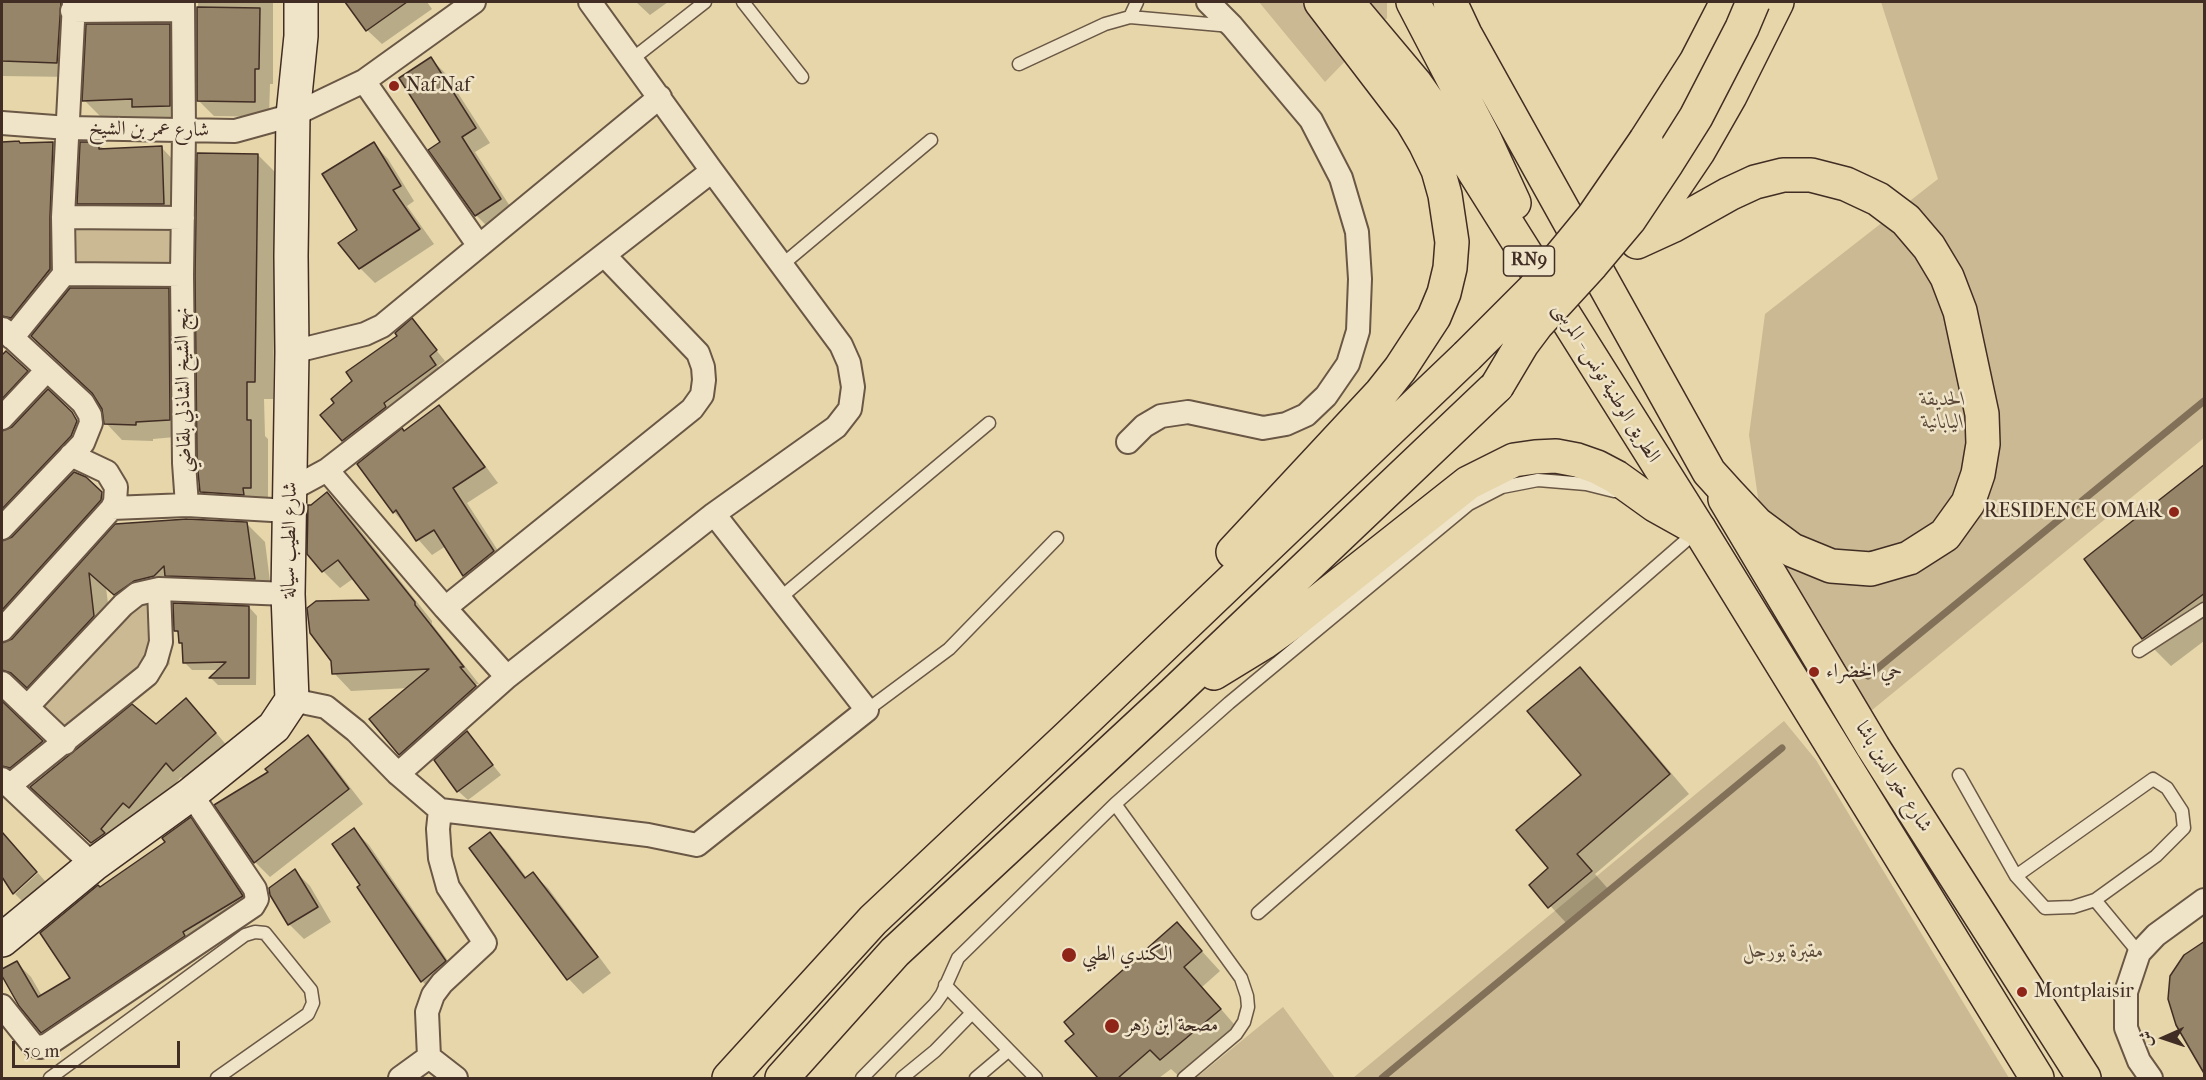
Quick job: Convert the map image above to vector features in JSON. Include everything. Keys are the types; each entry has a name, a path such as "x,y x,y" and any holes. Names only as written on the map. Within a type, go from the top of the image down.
{"main road":[{"path":"1070,735 1118,674 1381,393 1418,344 1434,317 1444,293 1450,268 1452,242 1445,195 1438,170 1412,121 1321,2"},
{"name":"الطريق الوطنية تونس - المرسى","path":"1347,2 1415,83 1448,130 1699,530"},
{"name":"RN9","path":"1413,2 1498,168 1528,238 1546,288"},
{"path":"1450,2 1537,164 1709,472 1757,524 1792,550 1830,566 1871,569 1909,558 1945,535 1968,503 1978,474 1983,444 1982,414 1960,311 1947,277 1929,247 1906,220 1878,199 1846,184 1812,175 1783,176 1755,182 1729,194 1630,250"},
{"path":"1460,2 1466,34"},
{"path":"1696,62 1710,2"},
{"path":"730,1077 873,920 1070,735 1467,356 1533,290 1593,217 1646,140 1696,62 1727,2"},
{"path":"1497,386 1532,331 1629,220 1667,164 1696,117 1753,2"},
{"path":"782,1078 895,952 1174,693 1497,386 1630,250 1698,152 1778,2"},
{"path":"1174,693 1234,662 1263,643 1318,602 1454,492 1483,474 1514,460 1556,456 1597,467 1616,477 1655,505 1699,530"},
{"name":"شارع خير الدين باشا","path":"1709,472 1873,747 2084,1078"},
{"name":"شارع خير الدين باشا","path":"1699,530 2037,1078"}],"street":[{"name":"شارع الطيب سيالة","path":"292,700 288,594 292,352 291,256 293,115 301,36 301,2"},
{"name":"شارع عمر بن الشيخ","path":"2,123 68,128 235,131 293,115 364,81 474,2"},
{"path":"398,774 507,677 714,514 836,427 850,409 853,387 849,363 828,326 590,2"},
{"path":"1128,442 1144,426 1161,416 1188,412 1263,428 1286,423 1306,415 1326,396 1348,364 1358,331 1360,279 1357,232 1341,178 1311,120 1232,26 1208,2"},
{"path":"2,528 83,443 90,430 90,415 82,403 7,333 64,274 63,217 73,6 183,6"},
{"name":"نهج الشيخ الشاذلي بلقاضي","path":"183,6 182,275 184,463 187,506"},
{"path":"364,81 479,246"},
{"path":"292,352 365,334 382,326 660,97"},
{"path":"112,508 290,501 712,171"},
{"path":"63,217 183,218"},
{"path":"446,608 693,409 702,395 704,374 698,353 605,256"},
{"path":"64,274 182,275"},
{"path":"2,418 47,370"},
{"path":"2,630 112,508 116,487 113,478 107,472 71,455"},
{"path":"327,470 507,677"},
{"path":"2,940 93,865 191,794 274,728 292,700 326,707 356,731 398,774 440,810 648,835 697,845 867,710 714,514"},
{"path":"93,865 5,783 65,743 147,675 156,660 160,642 159,589"},
{"path":"27,707 123,605 138,594 159,589 288,594"},
{"path":"2,683 65,743"},
{"path":"2,1006 33,1045 40,1047 47,1045 253,906 257,899 255,889 191,794"},
{"path":"440,810 438,829 440,858 448,887 485,943 442,983 433,995 427,1012 429,1057 456,1078"},
{"path":"2151,1078 2139,1061 2126,1028 2126,992 2139,953 2156,935 2205,900"},
{"path":"400,1078 429,1057"}],"lane":[{"path":"631,60 705,2"},
{"path":"743,2 802,77"},
{"path":"1130,17 1137,2"},
{"path":"1019,64 1105,24 1130,17 1232,26"},
{"path":"783,264 931,140"},
{"path":"780,598 989,423"},
{"path":"862,1078 935,1004 958,958 1115,804 1229,703 1444,524 1484,494 1520,482 1562,481 1609,489 1655,505"},
{"path":"1258,913 1699,530"},
{"path":"867,710 949,649 1057,538"},
{"path":"2139,651 2205,609"},
{"path":"1959,775 2016,876 2045,908 2073,907 2095,900 2156,856 2184,828 2182,811 2167,788 2153,779 2016,876"},
{"path":"1115,804 1241,978 1247,996 1248,1007 1244,1022 1236,1034 1184,1078"},
{"path":"2095,900 2139,953"},
{"path":"50,1078 245,935 255,932 265,933 310,990 313,1003 308,1014 217,1078"},
{"path":"945,985 1036,1078"},
{"path":"902,1078 935,1051 971,1014"},
{"path":"976,1078 1008,1051"}],"green space":[{"path":"1259,2 1387,2 1387,18 1325,82"},
{"name":"الحديقة اليابانية","path":"1881,2 2204,2 2204,438 1866,715 1765,546 1749,435 1765,314 1938,179"},
{"path":"48,211 188,211 188,279 48,279"},
{"path":"137,579 166,582 170,664 67,751 19,709"},
{"name":"مقبرة بورجل","path":"1784,721 1816,760 2009,1078 1353,1078"},
{"path":"1283,1007 1335,1078 1196,1078"}],"building":[{"path":"2,2 61,2 57,63 2,61"},
{"path":"345,2 407,2 366,31"},
{"path":"197,7 260,8 259,69 255,69 255,102 197,101"},
{"path":"86,24 170,24 170,106 132,107 132,99 82,101"},
{"path":"431,57 476,128 462,137 501,199 475,216 428,150 440,142 399,78"},
{"path":"19,141 20,143 53,142 50,269 11,318 2,316 2,142"},
{"path":"80,142 99,142 99,149 162,146 164,204 77,204"},
{"path":"374,142 401,186 393,190 420,229 359,269 338,243 357,230 322,174"},
{"path":"197,153 258,154 255,382 247,382 247,420 251,420 251,488 243,488 244,495 200,492 197,462 195,275"},
{"path":"70,288 169,288 170,420 136,422 136,425 104,424 102,409 92,393 31,336"},
{"path":"412,318 437,350 430,356 436,365 384,403 386,407 342,441 320,415 334,403 331,399 352,381 346,372 397,336 395,333"},
{"path":"6,351 28,371 2,399 2,355"},
{"path":"48,389 72,412 77,421 71,436 2,509 2,431 12,427"},
{"path":"439,405 485,467 453,488 494,551 463,576 434,530 416,541 396,510 393,513 357,464 402,428 404,431"},
{"name":"RESIDENCE OMAR","path":"2205,464 2205,593 2142,639 2084,559"},
{"path":"74,472 86,477 102,492 101,500 2,610 2,541 12,537"},
{"path":"327,492 415,602 476,686 399,755 369,719 429,669 332,674 331,661 310,633 307,608 316,601 369,600 338,560 322,572 307,554 308,505"},
{"path":"187,519 247,522 255,579 165,576 164,566 154,576 134,581 114,595 89,573 94,616 27,688 11,673 2,670 2,643 12,639 115,524"},
{"path":"173,603 249,606 249,678 209,678 226,662 183,663 182,643 179,643 178,631 174,631"},
{"path":"1580,667 1670,774 1577,854 1592,871 1548,908 1529,885 1548,868 1516,830 1581,775 1527,711"},
{"path":"186,698 216,733 173,771 166,763 129,808 123,803 101,829 105,833 91,843 30,787 132,704 156,724"},
{"path":"2,701 43,741 10,768 2,766"},
{"path":"467,731 493,765 457,792 434,760"},
{"path":"308,735 349,789 254,863 214,805 268,772 265,769"},
{"path":"191,817 243,896 183,932 185,936 41,1033 19,1006 2,976 2,969 17,961 38,997 70,978 40,933 98,885 100,887 165,842 162,838"},
{"path":"354,828 446,961 421,982 357,887 360,885 332,844"},
{"path":"2,832 37,872 13,894 2,877"},
{"path":"490,832 525,878 533,872 598,957 567,980 469,848"},
{"path":"295,869 318,907 288,925 270,895 269,888"},
{"path":"1177,922 1202,951 1184,967 1221,1009 1160,1060 1150,1050 1118,1078 1098,1078 1065,1041 1074,1034 1064,1022"},
{"path":"2205,941 2205,1075 2176,1025 2168,999 2170,976 2184,955"}],"waterway":[{"path":"1868,676 2204,401"},
{"path":"1382,1078 1782,748"}],"place":[{"name":"NafNaf","path":"394,86"},
{"name":"RESIDENCE OMAR","path":"2174,512"},
{"name":"حي الخضراء","path":"1814,672"},
{"name":"الكندي الطبي","path":"1069,955"},
{"name":"Montplaisir","path":"2022,992"},
{"name":"مصحة ابن زهر","path":"1112,1026"}]}
